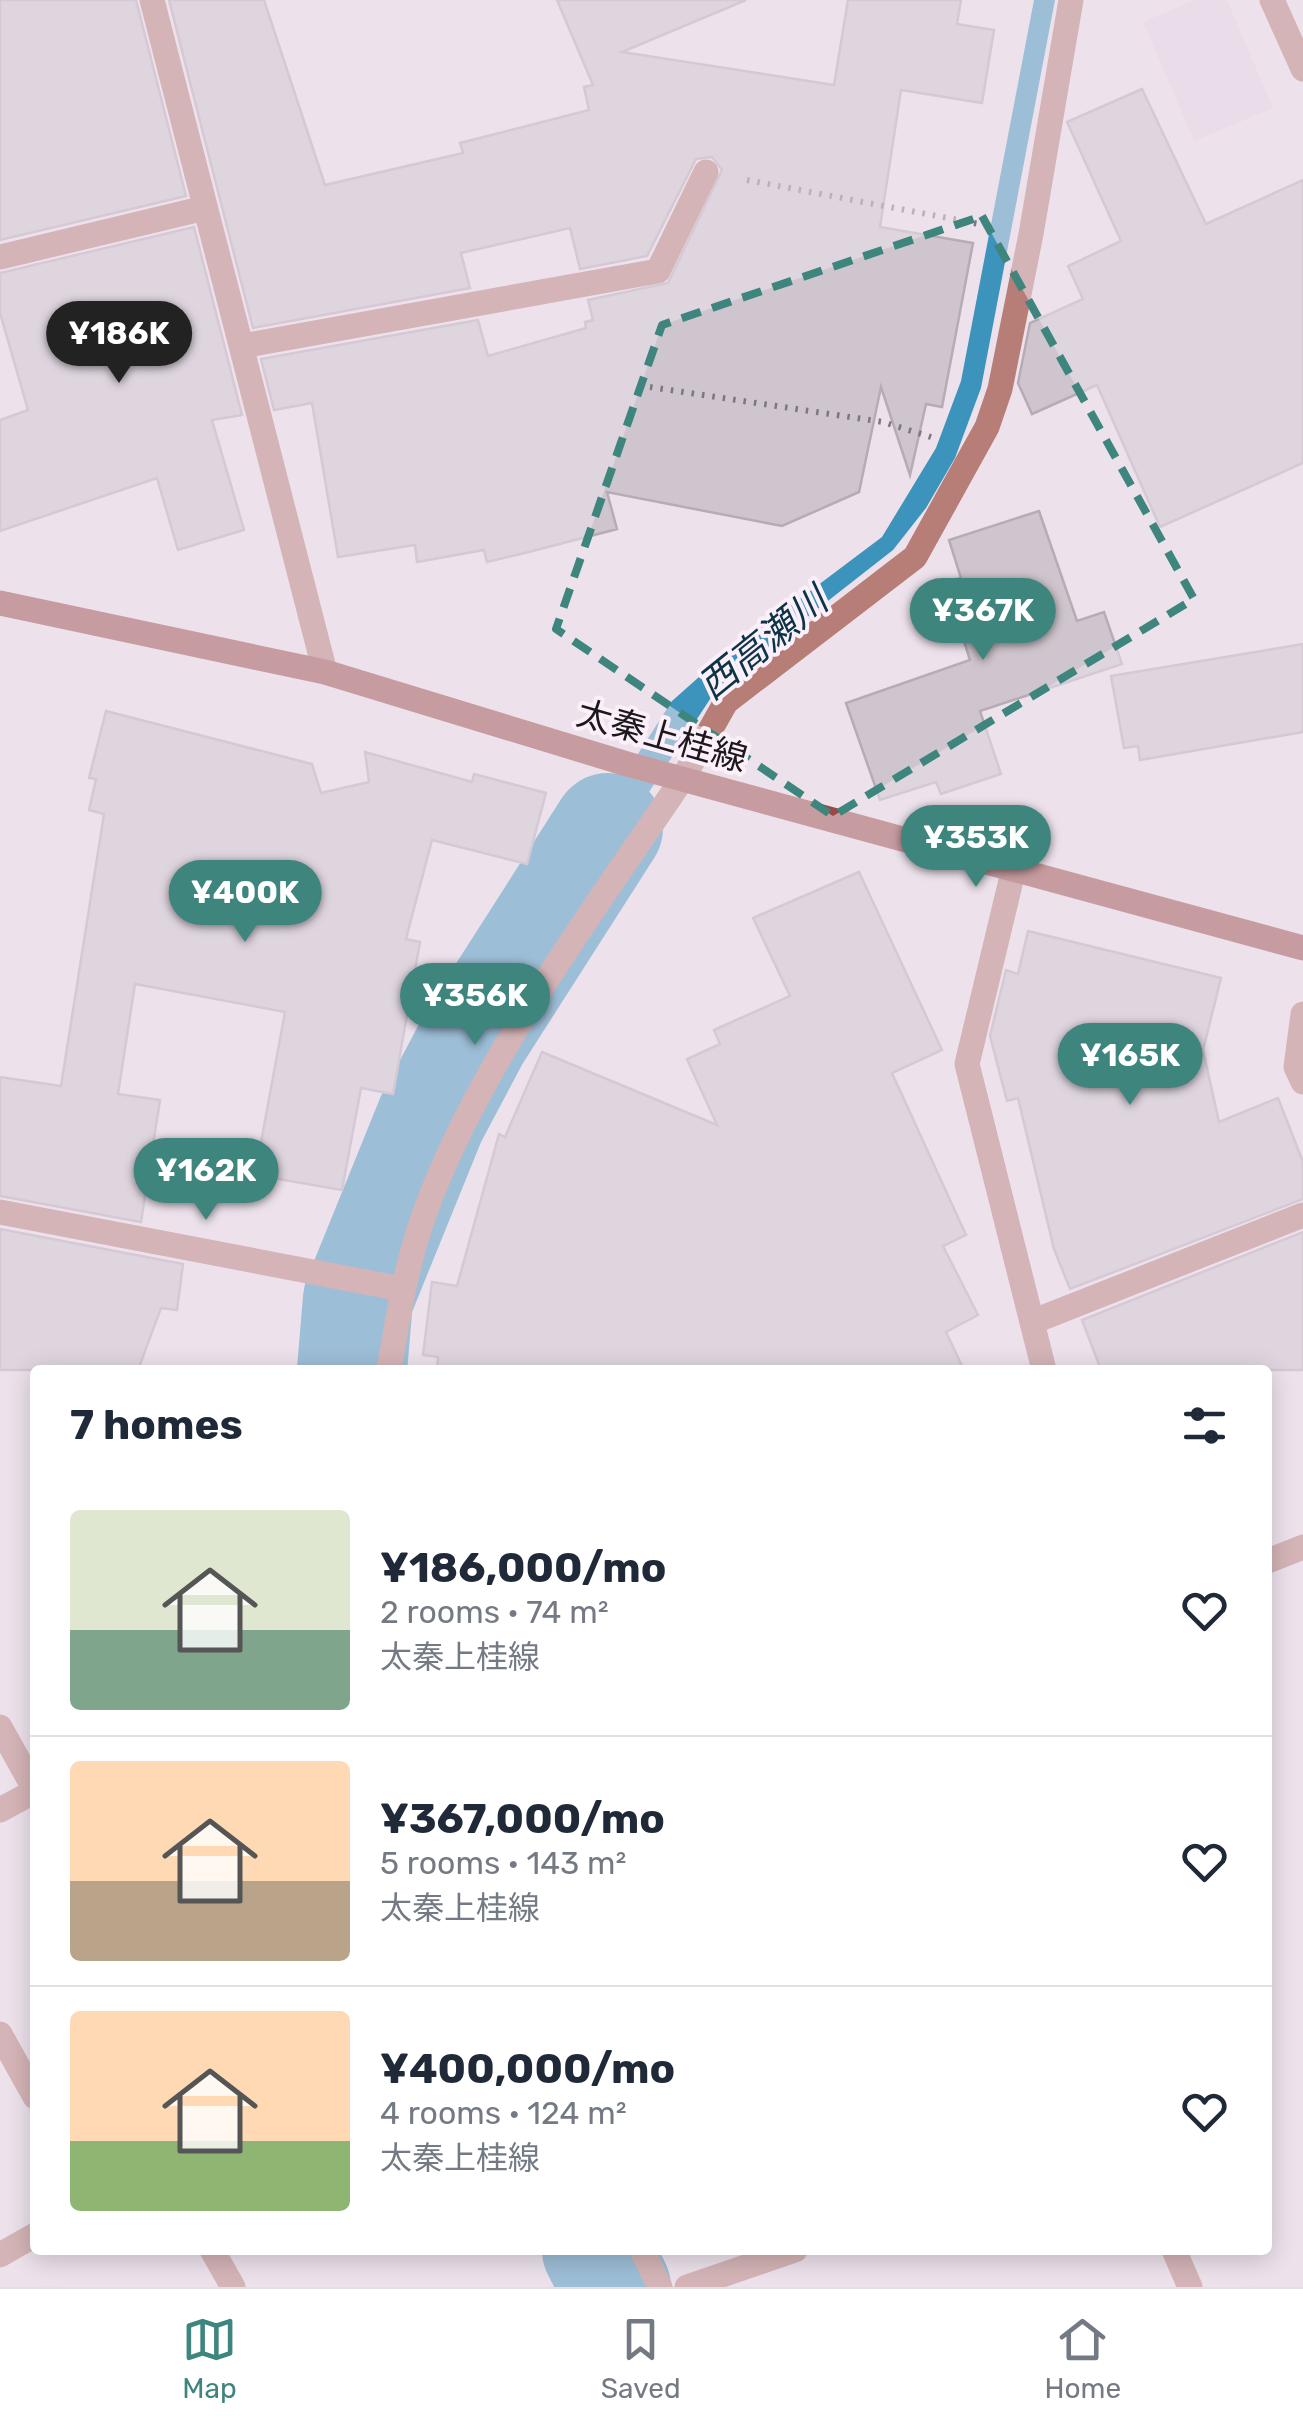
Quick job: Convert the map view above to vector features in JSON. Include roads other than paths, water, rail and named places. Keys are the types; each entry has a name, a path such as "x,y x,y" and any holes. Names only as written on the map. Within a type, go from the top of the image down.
{"main road":[{"name":"太秦上桂線","path":"0,603 325,672 627,764 1303,948"}],"street":[{"path":"152,0 325,672"},
{"path":"391,1365 402,1289 425,1212 489,1076 674,776 726,702 915,557 975,451 1000,389 1071,0"},
{"path":"1272,0 1303,70"},
{"path":"242,346 658,271 706,172"},
{"path":"0,257 205,208"},
{"path":"1013,872 967,1064 1043,1365"},
{"path":"1303,1014 1296,1066 1303,1082"},
{"path":"0,1212 402,1289"},
{"path":"1032,1322 1303,1215"},
{"path":"1272,1560 1303,1547"},
{"path":"0,1727 30,1781"},
{"path":"0,1810 30,1793"},
{"path":"0,2034 30,2088"},
{"path":"0,2255 30,2237"},
{"path":"215,2255 233,2287"},
{"path":"644,2255 660,2287"},
{"path":"687,2287 780,2255"},
{"path":"1176,2255 1190,2287"}],"water":[{"path":"1034,0 1055,0 981,388 955,458 926,508 893,550 718,687 538,961 515,945 672,701 717,661 882,537 936,448 961,381"}],"waterway":[{"name":"西高瀬川","path":"352,1365 358,1299 431,1119 475,1036 608,828"},
{"name":"西高瀬川","path":"600,2255 616,2287"}]}
